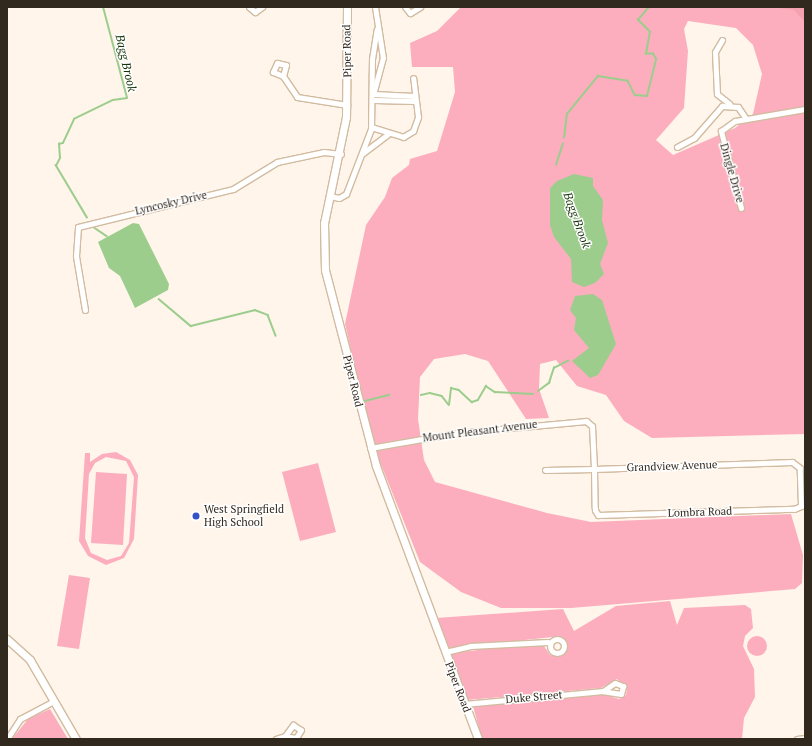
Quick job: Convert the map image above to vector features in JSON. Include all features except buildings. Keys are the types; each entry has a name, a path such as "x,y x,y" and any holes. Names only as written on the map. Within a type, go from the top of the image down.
{"main road":[{"name":"Piper Road","path":"347,7 347,105 341,154 330,196 323,233 325,270 370,448 478,739"},
{"path":"7,639 30,660 76,739"}],"street":[{"path":"249,7 255,12 262,7"},
{"path":"373,94 383,58 377,29 375,7"},
{"path":"405,7 410,13 420,7"},
{"path":"330,196 338,198 346,194 363,153 371,127 374,100 372,59 377,29"},
{"path":"722,40 715,52 716,94 730,104 738,107 746,119"},
{"path":"283,76 290,91 299,98 347,105"},
{"path":"371,127 388,134 408,137 413,131 418,117 413,78"},
{"path":"373,94 415,99"},
{"path":"374,100 415,99"},
{"path":"677,148 694,138 716,110 730,104"},
{"name":"Dingle Drive","path":"742,208 721,131 729,124 746,119 805,109"},
{"path":"363,153 388,134"},
{"name":"Lyncosky Drive","path":"85,310 76,256 78,227 233,189 277,162 324,152 341,154"},
{"name":"Mount Pleasant Avenue","path":"370,448 546,423 590,423 594,469"},
{"name":"Grandview Avenue","path":"545,470 798,464 800,507"},
{"name":"Lombra Road","path":"594,469 595,510 598,515 800,507"},
{"path":"445,652 470,646 548,642"},
{"name":"Duke Street","path":"464,704 603,691"},
{"path":"7,739 20,719 54,701"},
{"path":"276,739 285,736"},
{"path":"797,739 805,738"}],"shaded area":[{"path":"461,7 802,7 805,10 805,434 652,438 624,421 606,395 577,386 556,360 540,364 539,389 549,418 526,419 488,361 465,354 434,359 420,377 418,419 424,460 435,482 547,513 591,522 791,514 803,555 802,583 795,589 571,608 501,608 461,592 420,562 372,442 345,324 366,225 385,197 392,178 409,165 410,159 437,151 455,92 453,67 412,67 410,43 437,31","holes":["688,21 736,28 753,45 762,74 753,114 735,128 673,155 656,140 684,108 688,51 684,29"]},
{"path":"772,7 805,7 805,22 794,10"},
{"path":"116,452 130,460 138,475 134,539 124,558 106,565 88,556 79,541 85,453 90,453 90,462 102,454","holes":["106,457 126,461 134,477 129,543 121,556 107,560 91,553 85,538 89,474 95,463"]},
{"path":"318,463 336,532 300,541 282,472"},
{"path":"96,472 127,474 123,545 91,543"},
{"path":"69,575 90,578 79,649 57,646"},
{"path":"670,601 677,625 684,608 745,605 751,609 753,628 745,636 743,646 754,669 755,697 744,718 742,739 482,739 473,706 604,694 619,699 626,695 627,688 617,679 601,688 467,700 451,653 542,643 550,655 559,657 567,650 566,643 553,637 448,648 436,618 563,609 574,631 616,606"},
{"path":"757,636 764,639 767,646 764,653 757,656 750,653 747,646 750,639"},
{"path":"50,709 68,739 12,739 28,719"}],"water":[{"path":"574,174 593,178 593,186 603,200 602,220 608,243 600,264 604,274 595,283 584,287 572,282 571,259 554,237 550,225 550,188 557,181"},
{"path":"133,223 139,224 169,284 168,290 135,308 120,276 109,268 98,242"},
{"path":"593,294 602,300 616,344 598,375 590,378 572,361 589,348 574,330 576,318 570,310 575,296"}],"waterway":[{"name":"Bagg Brook","path":"87,218 56,166 60,158 59,144 63,143 74,119 113,100 127,98 103,7"},
{"name":"Bagg Brook","path":"564,138 567,114 598,76 628,81 635,95 647,96 656,59 653,54 646,54 650,32 638,20 649,7"},
{"name":"Bagg Brook","path":"556,165 563,144"},
{"name":"Bagg Brook","path":"92,226 107,236"},
{"name":"Bagg Brook","path":"159,299 191,326 255,310 268,315 276,336"},
{"name":"Bagg Brook","path":"538,391 549,383 554,368 568,361"},
{"name":"Bagg Brook","path":"421,395 430,393 442,396 449,405 451,388 459,390 472,402 478,400 486,386 495,392 533,394"},
{"name":"Bagg Brook","path":"365,401 389,395"}],"place":[{"name":"West Springfield High School","path":"196,516"}]}
